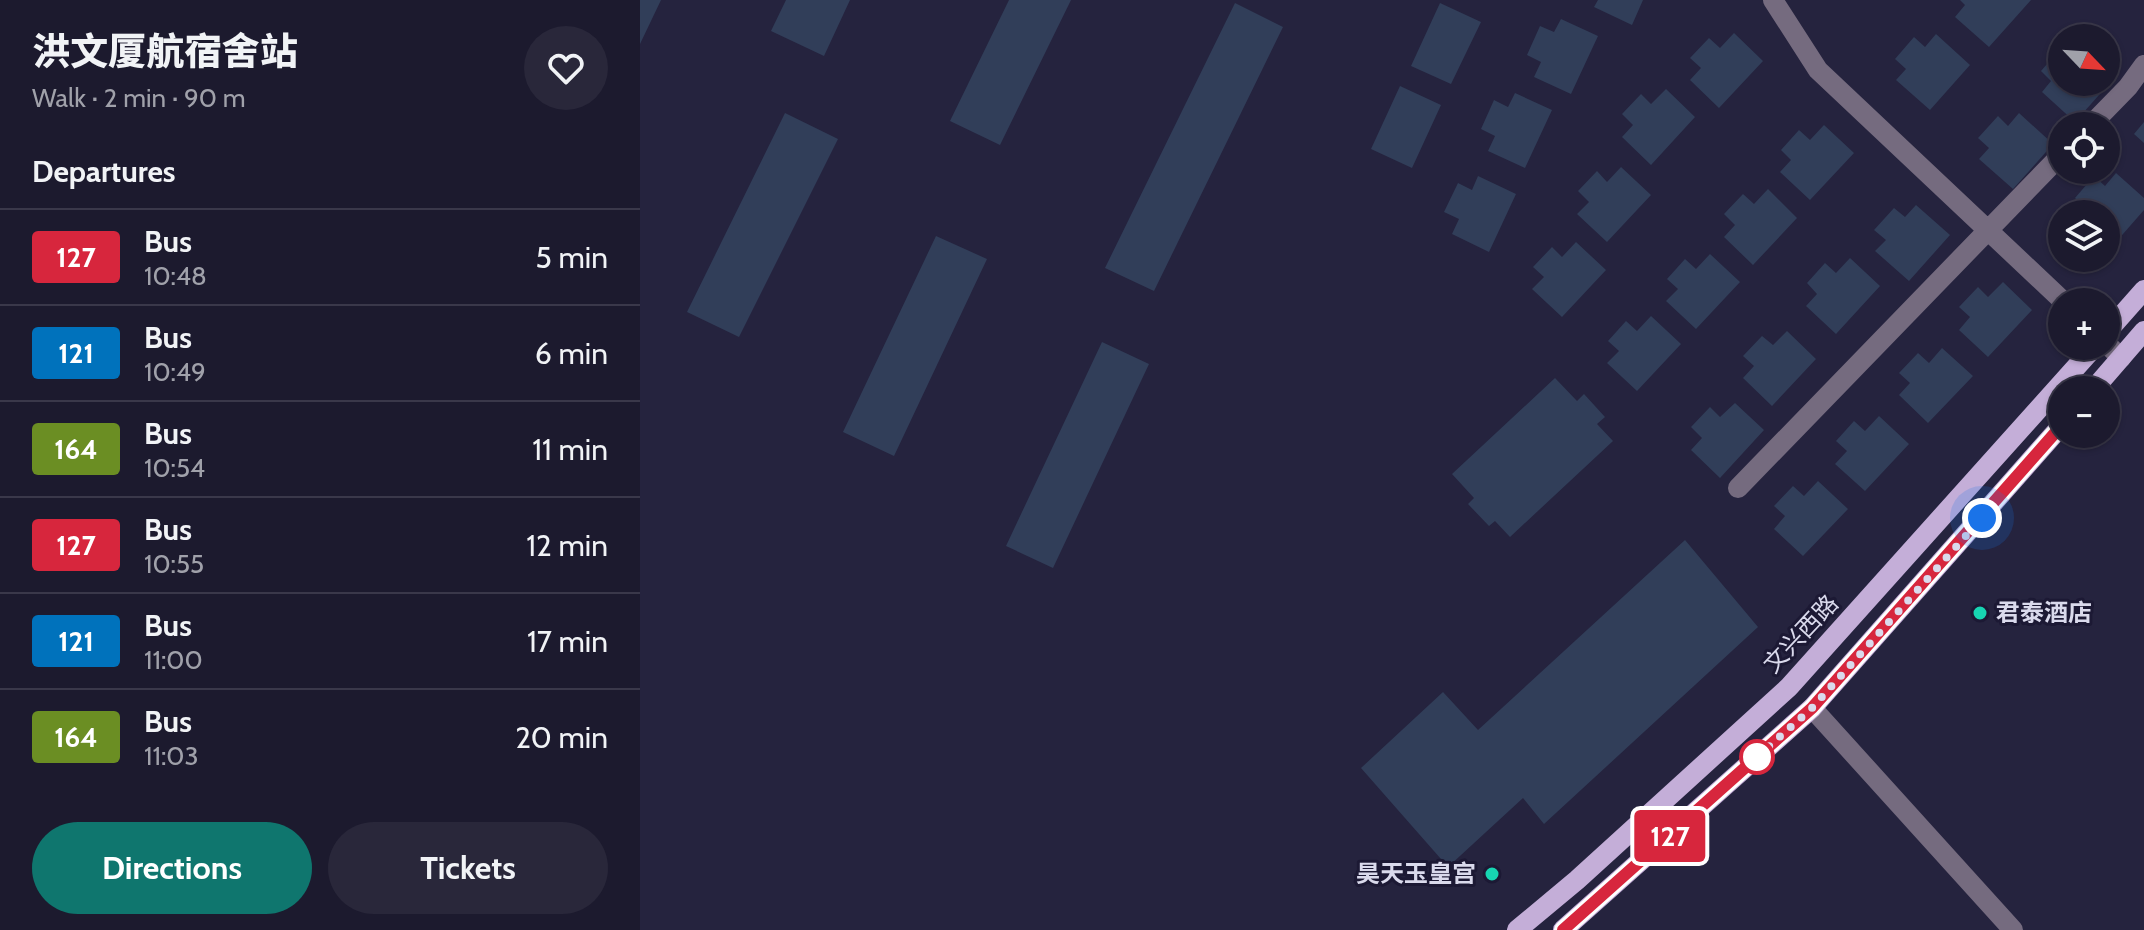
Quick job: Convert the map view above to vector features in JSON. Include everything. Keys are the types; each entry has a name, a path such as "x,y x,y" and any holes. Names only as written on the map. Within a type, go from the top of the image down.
{"main road":[{"path":"2120,317 2144,290"},
{"path":"2120,346 2144,331"},
{"name":"文兴西路","path":"1517,930 1577,880 1789,687 2082,360"},
{"path":"1563,930 1812,708 2048,441"}],"street":[{"path":"1773,0 1818,70 2050,288"},
{"path":"2104,112 2144,65"},
{"path":"1738,488 2048,168"},
{"path":"1812,708 2013,930"}],"building":[{"path":"640,0 661,0 640,44"},
{"path":"786,0 850,0 824,56 771,31"},
{"path":"1009,0 1071,0 1000,145 950,121"},
{"path":"1598,0 1643,0 1632,25 1594,7"},
{"path":"1960,0 2031,0 1989,47 1955,17 1965,5"},
{"path":"1235,3 1283,27 1154,291 1105,268"},
{"path":"1440,3 1481,22 1451,84 1411,66"},
{"path":"1561,19 1598,36 1571,94 1534,77 1541,62 1527,55 1540,26 1554,32"},
{"path":"1734,33 1763,61 1719,108 1690,80 1701,68 1690,58 1709,38 1720,48"},
{"path":"1936,34 1970,65 1930,110 1896,80 1906,69 1895,59 1914,37 1925,47"},
{"path":"2048,63 2048,78 2041,71"},
{"path":"2048,85 2048,96 2098,96 2084,112 2064,112 2042,92"},
{"path":"1400,86 1441,105 1412,168 1371,149"},
{"path":"1666,89 1695,117 1651,165 1622,137 1633,125 1622,114 1641,94 1651,104"},
{"path":"1515,93 1552,110 1525,168 1488,151 1495,136 1481,129 1494,100 1508,107"},
{"path":"785,113 838,139 739,337 687,312"},
{"path":"2019,113 2048,139 2048,150 2013,189 1979,159 1989,148 1978,138 1998,116 2008,126"},
{"path":"2144,122 2144,143 2134,134"},
{"path":"1824,125 1854,153 1810,200 1780,172 1791,160 1781,150 1799,130 1810,140"},
{"path":"1621,167 1651,195 1607,242 1577,214 1589,202 1578,191 1597,171 1607,182"},
{"path":"1478,176 1516,194 1489,252 1452,234 1459,219 1444,212 1458,183 1472,190"},
{"path":"2120,177 2144,198 2144,210 2120,237 2120,200 2075,198 2087,184 2120,184"},
{"path":"1768,189 1797,218 1753,265 1724,237 1735,225 1724,214 1743,194 1754,204"},
{"path":"1916,205 1950,235 1909,281 1875,251 1886,240 1874,230 1894,208 1905,217"},
{"path":"936,236 987,259 894,456 843,432"},
{"path":"1576,242 1606,270 1562,317 1532,289 1544,277 1533,267 1552,247 1562,257"},
{"path":"1710,254 1740,282 1696,329 1666,301 1678,289 1667,279 1685,259 1696,269"},
{"path":"1850,258 1880,286 1836,334 1806,306 1817,294 1807,283 1825,263 1836,273"},
{"path":"2003,282 2032,310 1988,357 1959,330 1970,317 1959,307 1978,287 1988,297"},
{"path":"1651,316 1681,344 1637,391 1607,363 1619,351 1608,341 1626,321 1637,331"},
{"path":"1787,331 1816,359 1772,406 1743,378 1754,366 1743,356 1762,336 1773,345"},
{"path":"1102,342 1149,364 1053,568 1006,546"},
{"path":"1942,348 1973,376 1928,423 1899,395 1910,383 1899,373 1918,353 1929,363"},
{"path":"1555,378 1577,401 1584,394 1605,417 1597,424 1613,441 1510,537 1495,521 1489,526 1468,504 1474,498 1452,474"},
{"path":"1735,403 1764,430 1720,478 1691,450 1702,438 1691,427 1710,407 1720,417"},
{"path":"1879,416 1909,444 1865,491 1835,464 1847,451 1836,441 1854,421 1865,431"},
{"path":"1818,481 1848,509 1803,556 1774,529 1785,516 1774,506 1793,486 1804,496"},
{"path":"1685,540 1758,627 1544,824 1523,798 1448,867 1361,768 1443,692 1478,730"}],"bus line":[{"name":"127","path":"1563,930 1812,708 2048,441"}],"place":[{"name":"君泰酒店","path":"1980,613"},
{"name":"昊天玉皇宫","path":"1492,874"}],"route":[{"path":"1757,757 1747,766 1812,708 1982,518"}]}
